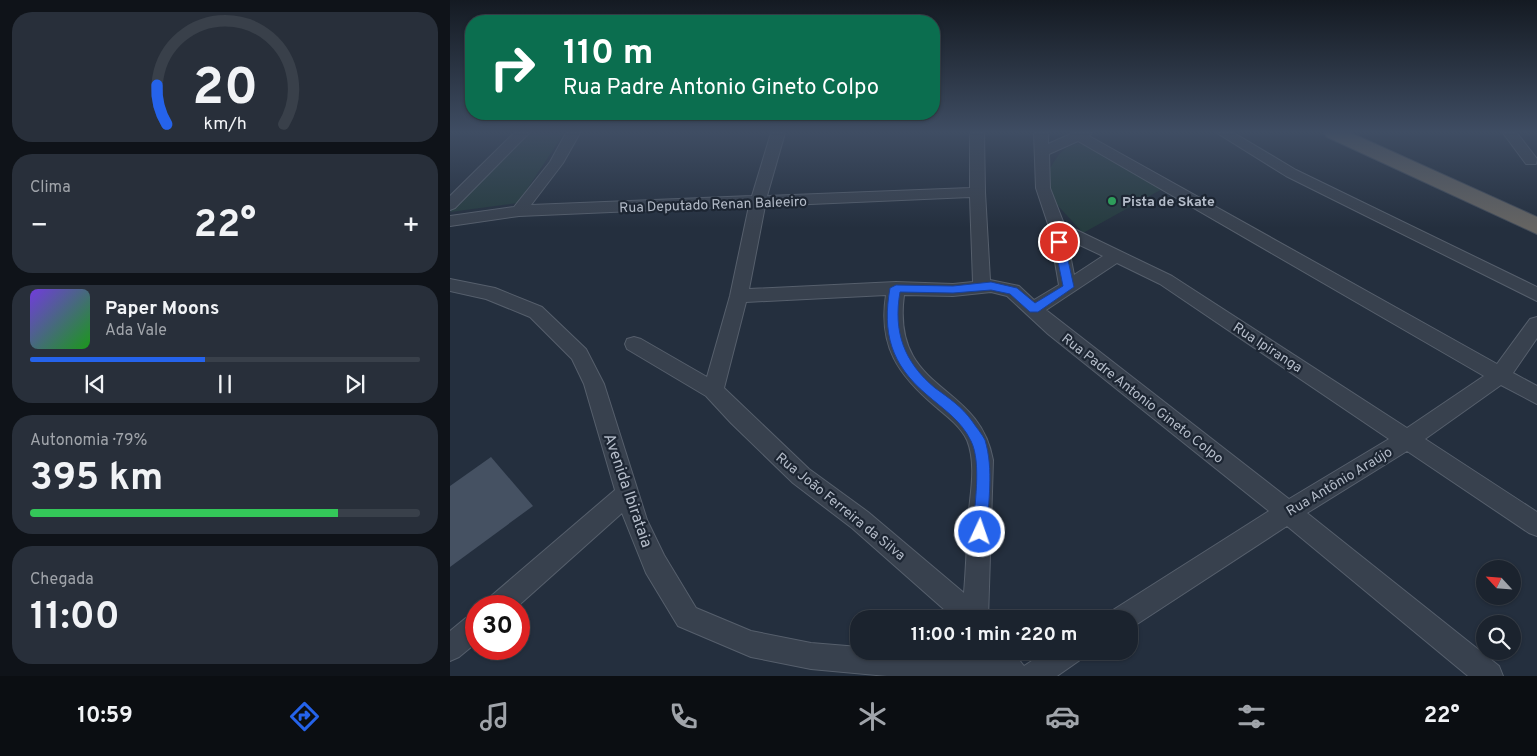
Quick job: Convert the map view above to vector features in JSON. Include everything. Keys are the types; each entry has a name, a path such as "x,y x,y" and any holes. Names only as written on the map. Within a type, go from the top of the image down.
{"highway":[{"path":"1403,165 1537,226"}],"street":[{"path":"450,205 490,165"},
{"path":"519,211 555,165"},
{"path":"714,390 739,296 758,202 769,165"},
{"path":"977,165 982,287"},
{"path":"1042,165 1043,188 1056,228 1068,287"},
{"path":"1133,165 1537,396"},
{"path":"1277,165 1537,294"},
{"name":"Rua Deputado Renan Baleeiro","path":"450,221 519,211 977,192"},
{"name":"Rua Ipiranga","path":"1056,228 1118,255 1166,280 1408,438 1537,525"},
{"path":"1034,309 1118,255"},
{"name":"Avenida Ibirataia","path":"450,285 489,293 536,312 579,354 594,384 636,522 654,564 687,617 751,644 811,656 1013,669"},
{"name":"Rua Padre Antonio Gineto Colpo","path":"739,296 896,288 953,290 991,286 1007,289 1288,512 1489,676"},
{"path":"896,288 892,307 900,357 929,389 960,414 978,441 983,470 975,610"},
{"name":"Rua Antônio Araújo","path":"1136,610 1288,512 1408,438 1500,375 1537,324"},
{"name":"Rua João Ferreira da Silva","path":"634,344 714,390 738,418 800,476 860,520 965,610"},
{"path":"512,595 628,493"},
{"path":"450,648 465,635"},
{"path":"1013,669 1042,660"}],"green space":[{"path":"497,165 543,165 518,203 450,212"},
{"path":"1052,165 1125,165 1164,188 1083,233 1049,196 1045,177"}],"building":[{"path":"491,457 533,506 450,567 450,486"}],"place":[{"name":"Pista de Skate","path":"1112,201"}],"route":[{"path":"980,532 983,470 978,441 960,414 929,389 900,357 894,330 892,307 896,288 953,290 991,286 1013,291 1034,309 1068,287 1059,242"}]}
